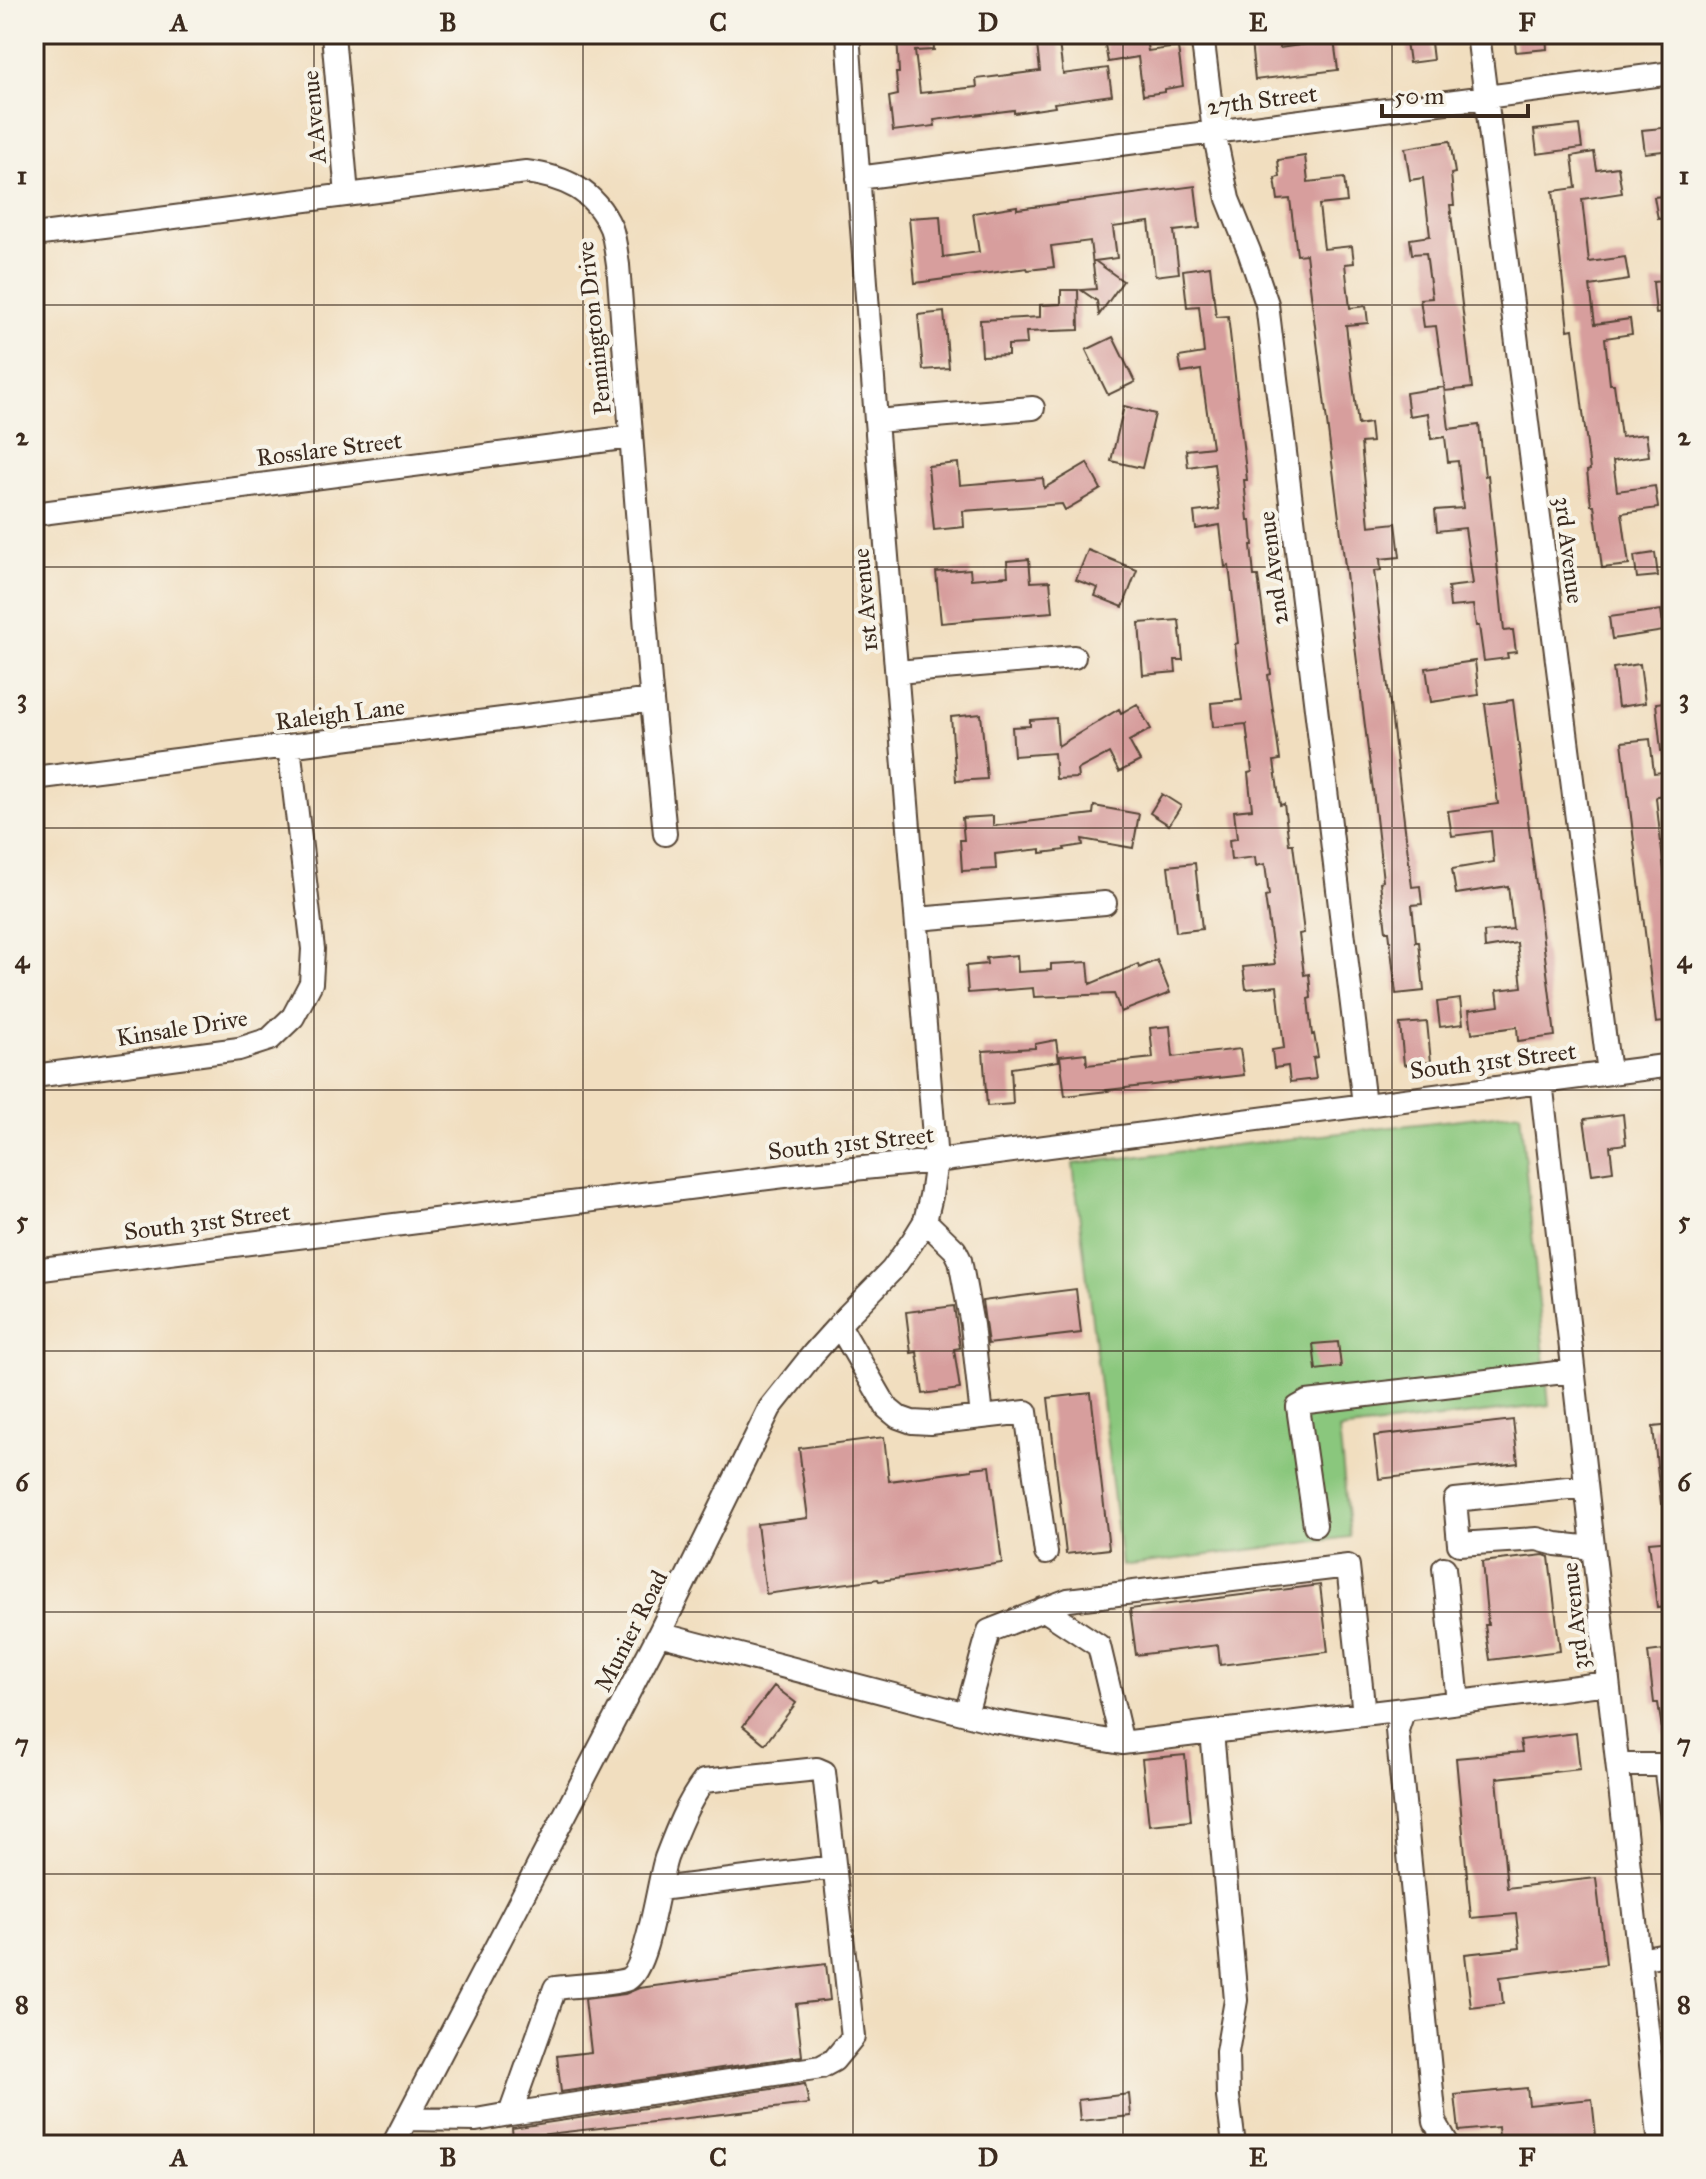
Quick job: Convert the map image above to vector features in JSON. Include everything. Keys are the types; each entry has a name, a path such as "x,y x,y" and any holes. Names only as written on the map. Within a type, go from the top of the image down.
{"street":[{"name":"A Avenue","path":"333,34 347,195"},
{"name":"1st Avenue","path":"848,34 936,1161"},
{"name":"2nd Avenue","path":"1202,34 1214,132 1228,199 1267,304 1364,1104"},
{"name":"3rd Avenue","path":"1478,34 1609,1073"},
{"name":"27th Street","path":"858,178 1672,73"},
{"name":"Pennington Drive","path":"34,235 526,172 551,175 576,186 597,204 612,230 618,265 665,834"},
{"path":"876,421 1033,408"},
{"name":"Rosslare Street","path":"34,514 631,437"},
{"path":"897,672 1074,657"},
{"name":"Raleigh Lane","path":"34,778 652,700"},
{"name":"Kinsale Drive","path":"34,1076 239,1049 270,1039 293,1017 311,983 313,949 289,746"},
{"path":"917,919 1105,903"},
{"name":"South 31st Street","path":"34,1270 801,1174 936,1161 1672,1065"},
{"name":"3rd Avenue","path":"1541,1081 1660,2145"},
{"name":"Munier Road","path":"393,2145 659,1634 770,1408 839,1325 892,1270 925,1221 936,1161"},
{"path":"925,1221 955,1250 960,1260 972,1325 982,1417"},
{"path":"839,1325 887,1408 898,1417 930,1423 1026,1412 1046,1553"},
{"path":"1315,1525 1298,1407 1307,1402 1573,1371"},
{"path":"1586,1486 1455,1500 1459,1544 1537,1539 1593,1548"},
{"path":"966,1714 989,1631 1043,1609 1068,1600 1348,1566 1364,1714"},
{"path":"1444,1568 1458,1702"},
{"path":"1043,1609 1099,1646 1122,1743"},
{"path":"659,1634 993,1721 1122,1743 1608,1683"},
{"path":"1404,1709 1397,1730 1435,2122 1448,2145"},
{"path":"1212,1732 1236,2000 1227,2052 1234,2145"},
{"path":"1618,1765 1665,1765 1672,1819"},
{"path":"407,2119 476,2120 821,2067 834,2060 853,2037 824,1772 817,1769 704,1781 693,1795 666,1859 636,1972 626,1980 555,1988 510,2114"},
{"path":"659,1889 834,1867"},
{"path":"1639,1959 1672,1953"}],"green space":[{"path":"1520,1112 1549,1405 1339,1430 1350,1537 1122,1566 1073,1164"}],"building":[{"path":"897,34 933,34 934,50 915,51 920,93 977,87 976,79 1040,71 1037,45 1059,43 1063,74 1108,68 1112,95 1054,103 1055,107 1014,113 1014,110 934,120 935,126 893,131 889,97 898,95"},
{"path":"1145,34 1148,51 1178,47 1183,86 1143,95 1138,57 1108,62 1104,39"},
{"path":"1405,34 1430,34 1433,60 1409,63"},
{"path":"1514,34 1546,34 1547,49 1516,52"},
{"path":"1278,39 1279,48 1334,40 1338,70 1255,80 1251,42"},
{"path":"1579,125 1582,148 1537,154 1534,130"},
{"path":"1672,127 1672,150 1645,153 1642,130"},
{"path":"1450,141 1455,173 1451,174 1454,205 1450,205 1472,388 1445,391 1436,326 1424,327 1420,299 1432,298 1426,253 1412,254 1410,239 1430,236 1423,178 1410,180 1405,148"},
{"path":"1594,152 1597,170 1618,167 1622,193 1582,199 1589,262 1625,257 1629,280 1590,286 1595,324 1630,319 1632,334 1605,338 1610,384 1614,384 1621,437 1646,434 1649,456 1613,461 1617,491 1655,486 1658,508 1622,513 1629,565 1602,568 1594,505 1591,505 1587,471 1590,470 1573,329 1568,330 1553,191 1576,188 1572,156"},
{"path":"1305,156 1308,182 1344,178 1347,202 1319,205 1324,249 1352,246 1354,263 1345,264 1350,308 1366,306 1368,323 1346,325 1358,425 1370,423 1372,442 1361,443 1369,526 1396,523 1400,557 1380,559 1381,570 1374,571 1412,887 1420,886 1422,904 1412,905 1424,991 1396,994 1306,254 1297,255 1290,199 1278,200 1275,178 1280,177 1278,160"},
{"path":"1195,186 1200,228 1174,231 1179,273 1155,276 1149,222 1113,227 1117,258 1095,261 1123,281 1099,315 1097,301 1081,290 1096,289 1090,241 1051,246 1054,267 915,283 909,218 940,216 943,257 979,252 973,213"},
{"path":"1672,195 1672,217 1658,219 1654,197"},
{"path":"1210,266 1216,317 1228,316 1247,480 1244,480 1248,520 1251,520 1254,576 1258,576 1280,760 1274,761 1280,805 1284,804 1289,844 1293,844 1304,933 1299,934 1304,975 1309,974 1311,998 1308,999 1318,1057 1313,1058 1316,1079 1290,1082 1288,1066 1274,1068 1272,1050 1284,1048 1277,986 1246,989 1243,967 1275,964 1265,897 1269,896 1265,864 1256,866 1255,857 1231,860 1229,840 1237,839 1234,811 1252,809 1248,773 1252,772 1246,724 1213,727 1211,703 1242,700 1235,644 1238,643 1229,566 1225,567 1220,525 1196,529 1194,512 1219,509 1214,463 1188,467 1186,450 1212,447 1201,370 1182,373 1179,357 1204,353 1199,306 1187,307 1183,270"},
{"path":"1672,280 1672,312 1656,314 1653,282"},
{"path":"1061,290 1078,290 1079,330 1026,332 1027,344 1008,345 1008,355 982,356 980,320 1040,317 1040,305 1061,304"},
{"path":"944,312 949,368 923,370 918,315"},
{"path":"1113,337 1135,382 1108,395 1086,350"},
{"path":"1444,387 1449,429 1479,425 1485,476 1488,475 1504,631 1513,630 1516,652 1507,653 1508,658 1484,661 1473,605 1450,607 1448,587 1473,584 1465,528 1437,531 1435,510 1463,508 1458,461 1448,462 1445,437 1431,439 1428,413 1409,416 1406,393"},
{"path":"1124,406 1155,414 1142,468 1111,461"},
{"path":"958,463 960,485 1043,478 1044,488 1087,463 1101,489 1065,510 1062,504 963,511 964,527 934,530 928,466"},
{"path":"1088,550 1137,570 1123,607 1095,596 1098,588 1076,580"},
{"path":"1655,553 1658,576 1637,578 1634,556"},
{"path":"1029,559 1031,582 1050,581 1053,612 941,623 936,572 970,569 971,579 1008,576 1007,561"},
{"path":"1661,610 1664,631 1612,639 1609,617"},
{"path":"1179,620 1183,660 1175,660 1176,672 1143,675 1139,623"},
{"path":"1475,661 1479,695 1431,702 1426,668"},
{"path":"1640,664 1645,703 1618,707 1613,668"},
{"path":"1513,700 1555,1036 1518,1041 1517,1027 1472,1033 1469,1010 1499,1006 1497,990 1522,987 1517,943 1485,948 1484,932 1513,929 1508,886 1456,894 1452,869 1494,862 1491,831 1452,836 1448,811 1498,804 1485,704"},
{"path":"1672,701 1672,750 1661,751 1656,703"},
{"path":"1137,704 1151,729 1129,741 1140,761 1119,772 1109,753 1077,770 1078,778 1056,779 1054,753 1014,756 1012,727 1030,726 1030,720 1056,718 1058,746 1119,709 1121,713"},
{"path":"981,714 987,779 956,781 951,717"},
{"path":"1650,739 1654,773 1672,771 1672,794 1656,798 1666,889 1672,889 1672,1021 1656,1023 1622,742"},
{"path":"1162,794 1181,806 1169,825 1150,813"},
{"path":"1094,806 1139,814 1133,848 1082,839 1083,845 1065,850 995,854 996,869 962,871 962,818 993,816 993,826 1093,814"},
{"path":"1195,863 1202,929 1176,932 1168,866"},
{"path":"1017,955 1018,972 1051,970 1051,964 1088,962 1090,984 1138,964 1139,968 1157,960 1170,993 1121,1012 1114,994 1034,997 1033,988 968,993 966,966 987,964 986,958"},
{"path":"1460,999 1463,1024 1440,1027 1437,1002"},
{"path":"1427,1022 1431,1062 1404,1065 1400,1024"},
{"path":"1170,1026 1173,1057 1240,1049 1244,1075 1065,1096 1060,1056 1086,1053 1087,1065 1153,1058 1150,1028"},
{"path":"1056,1040 1059,1061 1011,1068 1013,1104 987,1106 983,1051 1035,1048 1035,1044"},
{"path":"1623,1114 1626,1144 1610,1146 1613,1171 1592,1174 1584,1119"},
{"path":"1076,1289 1081,1333 988,1344 982,1301"},
{"path":"954,1306 960,1348 954,1349 960,1389 923,1394 917,1352 911,1353 906,1312"},
{"path":"1338,1342 1341,1367 1316,1370 1313,1344"},
{"path":"1091,1393 1109,1549 1066,1554 1048,1398"},
{"path":"1513,1420 1518,1463 1379,1479 1374,1436"},
{"path":"1672,1425 1672,1504 1661,1504 1653,1427"},
{"path":"884,1437 889,1481 990,1466 1002,1563 766,1594 757,1524 808,1518 799,1448"},
{"path":"1672,1540 1672,1606 1657,1608 1649,1542"},
{"path":"1549,1557 1560,1651 1490,1660 1482,1562"},
{"path":"1320,1585 1328,1652 1220,1665 1218,1645 1136,1655 1130,1609"},
{"path":"1672,1649 1672,1734 1663,1735 1658,1703 1654,1703 1648,1652"},
{"path":"774,1686 796,1703 765,1744 743,1726"},
{"path":"1576,1733 1580,1769 1497,1778 1507,1888 1596,1878 1606,1964 1500,1977 1503,2004 1471,2008 1465,1954 1520,1948 1516,1914 1471,1918 1456,1758 1522,1752 1520,1740"},
{"path":"1185,1755 1191,1821 1149,1825 1142,1759"},
{"path":"826,1964 830,2000 796,2004 802,2056 561,2092 557,2056 591,2052 585,1999 625,1994 639,1988"},
{"path":"805,2084 809,2104 513,2138 512,2128"},
{"path":"1527,2088 1529,2105 1592,2099 1597,2145 1500,2145 1498,2127 1459,2131 1455,2095"},
{"path":"1129,2094 1131,2116 1080,2121 1078,2100"}]}
